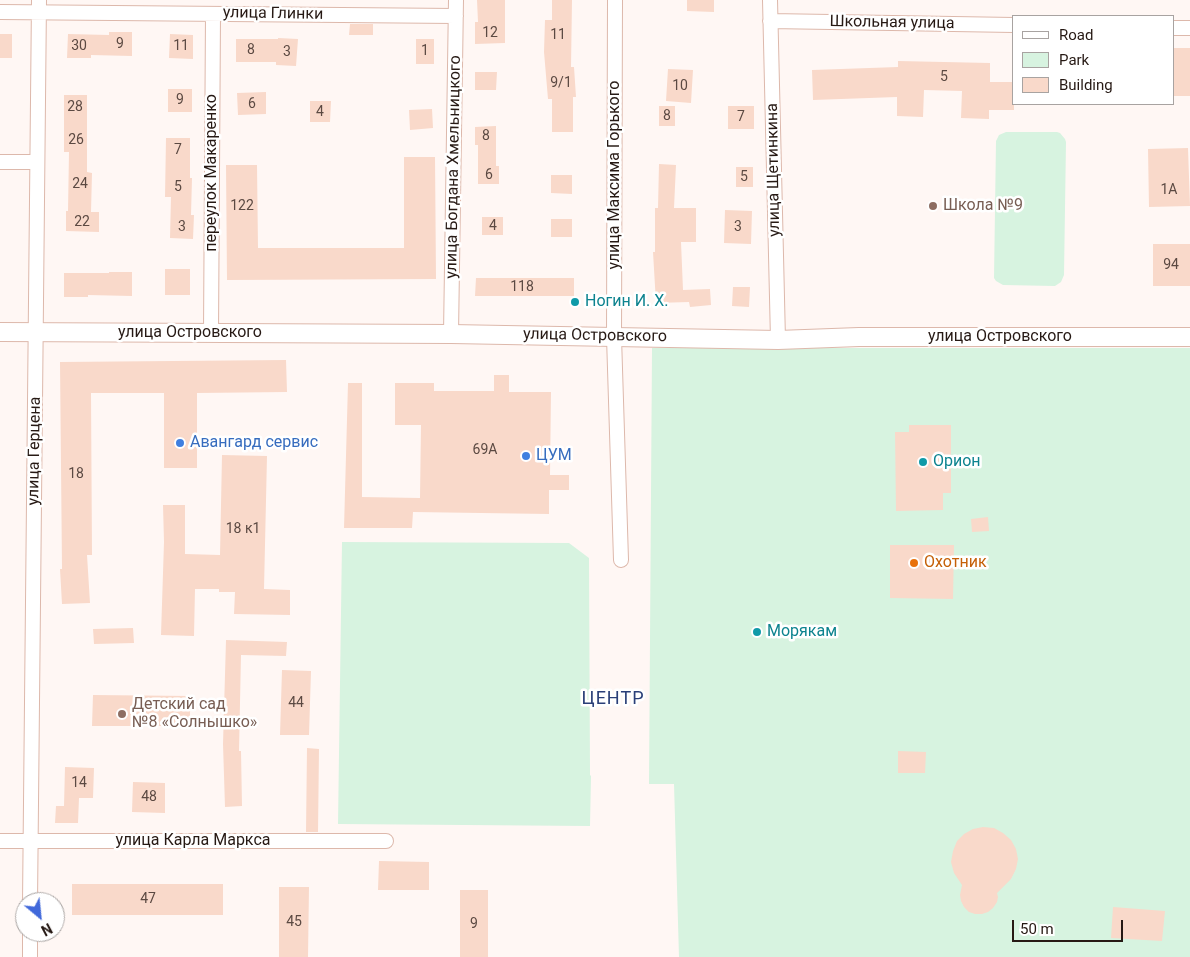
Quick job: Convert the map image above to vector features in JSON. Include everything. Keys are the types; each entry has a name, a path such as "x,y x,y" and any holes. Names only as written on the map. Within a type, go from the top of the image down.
{"street":[{"name":"улица Богдана Хмельницкого","path":"451,334 456,0"},
{"name":"улица Максима Горького","path":"615,0 614,337 621,560"},
{"name":"улица Щетинкина","path":"770,0 778,340"},
{"name":"улица Глинки","path":"0,12 39,6 213,14 456,16"},
{"name":"улица Герцена","path":"30,892 39,6"},
{"name":"переулок Макаренко","path":"211,332 213,14"},
{"name":"Школьная улица","path":"770,21 1012,25"},
{"path":"1175,28 1190,28"},
{"path":"0,162 37,162"},
{"name":"улица Островского","path":"0,332 451,334 778,340 859,337 1190,337"},
{"name":"улица Карла Маркса","path":"0,841 386,841"},
{"path":"30,942 30,957"}],"green space":[{"path":"1006,132 1057,132 1060,133 1066,142 1064,275 1061,282 1055,286 1003,285 994,278 996,141 999,135"},
{"path":"652,348 1190,348 1190,957 679,957 674,784 649,784"},
{"path":"342,542 569,543 589,558 590,826 338,824"}],"building":[{"path":"477,0 505,0 505,43 475,44 475,22 478,22"},
{"path":"552,0 572,0 571,67 574,67 576,97 573,97 573,132 552,132 552,99 548,99 544,52 545,20 552,20"},
{"path":"687,0 714,0 714,12 687,11"},
{"path":"350,24 373,24 373,35 349,35"},
{"path":"109,32 132,32 132,56 91,55 91,58 67,58 68,34 109,35"},
{"path":"0,34 12,34 12,58 0,58"},
{"path":"170,34 193,35 193,59 169,58"},
{"path":"236,39 298,39 296,66 276,65 276,62 236,62"},
{"path":"416,39 434,39 434,64 416,64"},
{"path":"1175,48 1190,48 1190,96 1175,96"},
{"path":"898,61 990,63 990,82 1012,82 1012,105 1014,105 1014,110 989,110 989,119 961,118 962,91 924,90 923,117 897,116 897,97 813,100 812,70 898,67"},
{"path":"668,69 693,70 691,103 666,101"},
{"path":"475,72 497,72 496,90 475,90"},
{"path":"168,89 192,89 192,112 168,112"},
{"path":"266,92 266,114 238,115 237,93"},
{"path":"64,95 87,95 87,172 92,173 91,212 99,212 99,232 66,231 69,152 64,152"},
{"path":"310,101 331,101 330,122 310,122"},
{"path":"659,106 675,106 675,126 659,126"},
{"path":"728,106 754,106 754,129 728,129"},
{"path":"432,109 433,128 410,130 409,110"},
{"path":"496,126 496,166 499,166 499,184 478,184 478,145 475,145 475,127"},
{"path":"166,138 190,138 191,215 194,215 193,239 170,238 171,197 165,197"},
{"path":"1188,148 1190,206 1149,207 1148,149"},
{"path":"404,157 435,157 436,279 227,280 226,165 257,165 258,248 404,248"},
{"path":"659,164 676,165 674,208 696,208 696,242 681,242 683,290 710,289 711,305 690,307 689,302 656,303 653,252 655,252 655,208 658,208"},
{"path":"736,167 753,167 753,187 736,187"},
{"path":"551,175 572,175 572,194 551,193"},
{"path":"725,210 752,211 751,244 724,243"},
{"path":"482,217 503,217 503,235 482,235"},
{"path":"551,219 572,219 572,237 551,237"},
{"path":"1153,244 1190,244 1190,286 1153,286"},
{"path":"165,269 190,269 190,295 165,295"},
{"path":"132,272 132,296 88,295 88,297 64,297 64,273"},
{"path":"476,278 574,278 574,296 475,296"},
{"path":"733,287 750,287 749,307 732,306"},
{"path":"286,360 287,392 197,393 197,468 164,468 164,393 91,393 92,555 87,555 90,603 62,604 60,569 62,569 60,362"},
{"path":"494,375 509,375 509,392 551,392 550,475 569,475 569,490 549,490 549,514 413,512 412,528 344,528 348,383 362,383 362,497 420,498 421,425 395,425 395,383 434,383 434,391 494,391"},
{"name":"Орион","path":"909,425 951,425 951,493 943,493 943,510 896,511 895,432 909,432"},
{"path":"222,455 267,456 264,589 290,590 290,615 234,614 235,592 219,592 219,589 195,589 194,636 161,635 164,542 163,505 185,505 185,554 220,555"},
{"path":"988,517 989,531 972,532 971,519"},
{"path":"890,545 954,545 953,599 890,598"},
{"path":"133,628 134,643 94,644 93,629"},
{"path":"226,640 287,642 286,656 241,655 239,751 241,751 242,806 225,807 223,744"},
{"path":"282,670 311,671 309,735 280,735"},
{"path":"93,695 190,696 190,726 92,726"},
{"path":"307,748 319,749 318,832 306,832"},
{"path":"898,751 926,752 925,773 898,773"},
{"path":"65,767 94,768 93,798 79,798 78,823 55,823 56,806 64,806"},
{"path":"133,782 165,783 165,813 132,812"},
{"path":"983,827 994,828 1011,840 1016,849 1018,859 1011,879 997,893 997,902 993,908 982,914 975,914 969,912 961,901 962,885 954,873 951,862 957,841 973,829"},
{"path":"379,861 429,862 429,890 378,890"},
{"path":"72,884 223,884 223,915 72,915"},
{"path":"279,887 309,887 308,957 279,957"},
{"path":"460,890 488,890 488,957 460,957"},
{"path":"1113,907 1165,911 1162,941 1111,938"}],"place":[{"name":"Школа №9","path":"933,206"},
{"name":"Ногин И. Х.","path":"575,302"},
{"name":"Авангард сервис","path":"180,443"},
{"name":"ЦУМ","path":"526,456"},
{"name":"Орион","path":"923,462"},
{"name":"Охотник","path":"914,563"},
{"name":"Морякам","path":"757,632"},
{"name":"Детский сад №8 «Солнышко»","path":"122,714"}],"district":[{"name":"ЦЕНТР","path":"613,699"}]}
